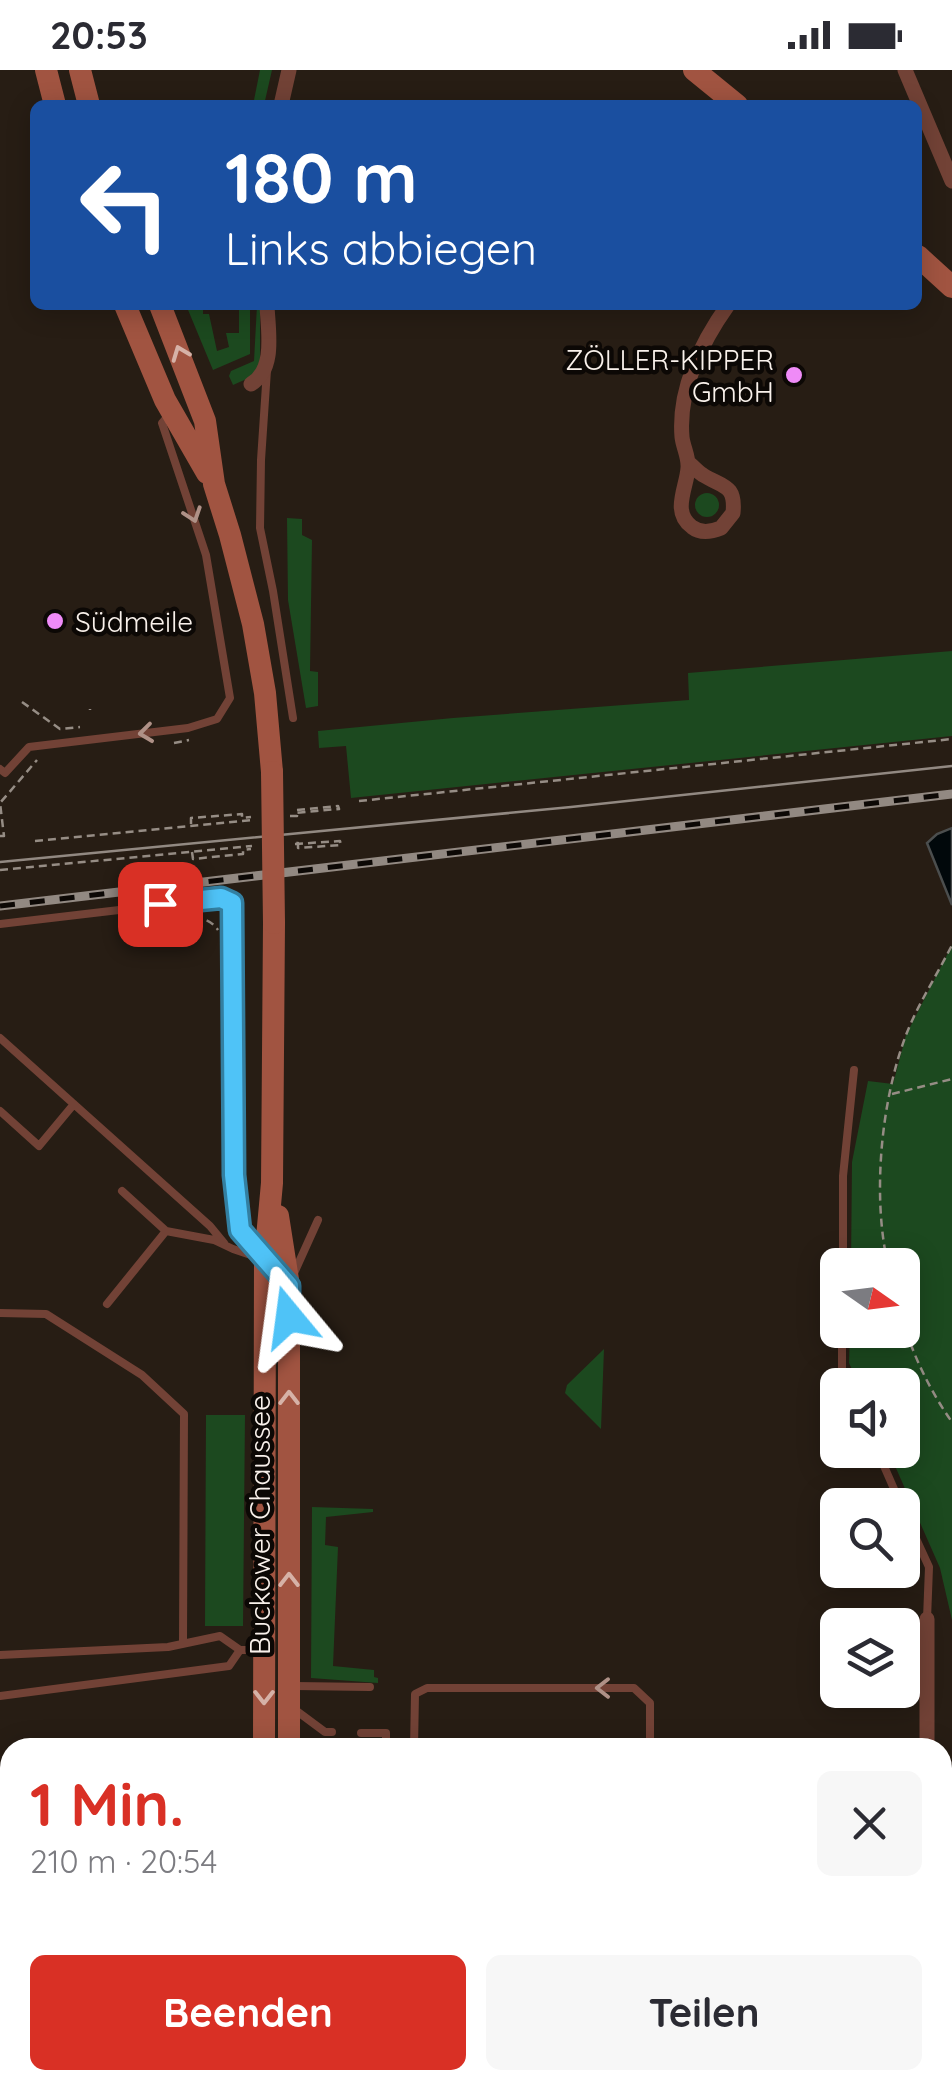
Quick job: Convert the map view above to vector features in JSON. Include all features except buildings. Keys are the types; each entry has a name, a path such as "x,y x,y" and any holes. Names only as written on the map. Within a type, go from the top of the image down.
{"main road":[{"path":"46,70 54,100"},
{"path":"80,70 88,100"},
{"path":"694,70 731,100"},
{"path":"922,260 952,287"},
{"name":"Buckower Chaussee","path":"128,310 166,418 214,484"},
{"name":"Buckower Chaussee","path":"162,310 205,421 214,484 253,624 265,693 272,772 272,1183 265,1259 264,1738"},
{"name":"Buckower Chaussee","path":"272,1183 289,1286 289,1738"}],"street":[{"path":"282,100 289,70"},
{"path":"904,70 917,100"},
{"path":"922,112 952,181"},
{"path":"251,384 263,375 268,363 267,310"},
{"path":"689,463 704,476 724,484 731,494 733,512 722,528 703,532 691,526 683,516 681,504 689,463 682,438 687,391 702,346 725,310"},
{"path":"166,418 198,403"},
{"path":"926,1738 927,1620"}],"lane":[{"path":"268,363 260,460 260,528 293,718"},
{"path":"0,768 5,773 29,747 188,728 218,719 230,698 206,554 166,418"},
{"path":"0,924 221,898 232,903 234,1175 240,1230 289,1286 318,1220"},
{"path":"0,1038 210,1226 224,1244"},
{"path":"843,1248 843,1176 854,1070"},
{"path":"0,1111 38,1146 74,1104"},
{"path":"122,1191 166,1231 224,1244 265,1259"},
{"path":"107,1304 166,1231"},
{"path":"0,1312 46,1314 142,1375 184,1414 183,1644"},
{"path":"265,1494 289,1495"},
{"path":"920,1547 929,1567 927,1620"},
{"path":"0,1655 168,1647 220,1636 240,1650 289,1650"},
{"path":"0,1696 228,1666 240,1650"},
{"path":"289,1695 370,1687"},
{"path":"414,1738 415,1694 426,1688 634,1688 650,1702 650,1738"},
{"path":"289,1695 325,1732 332,1732"},
{"path":"361,1733 386,1733 386,1738"}],"path":[{"path":"22,702 60,729 78,728"},
{"path":"171,744 189,742 188,728"},
{"path":"359,801 952,739"},
{"path":"0,836 4,836 0,803 36,760 44,757"},
{"path":"278,817 297,816 297,810 338,806 339,809 308,812 296,813 294,813"},
{"path":"191,825 191,818 242,814 242,818 251,817"},
{"path":"35,842 259,819"},
{"path":"280,844 298,843 298,848 340,845 340,841 308,843 297,844 294,844"},
{"path":"0,870 263,846"},
{"path":"192,851 193,859 243,854 243,850 251,849"},
{"path":"886,1248 880,1151 891,1094 906,1035 952,945"},
{"path":"891,1094 952,1079"},
{"path":"914,1348 939,1404 952,1422"}],"green space":[{"path":"260,70 272,70 265,100 254,100"},
{"path":"188,310 209,314 217,351 229,347 226,333 239,333 239,310 250,310 250,354 213,370"},
{"path":"257,310 260,310 260,363 251,377 233,385 231,371 254,361"},
{"path":"707,493 716,496 716,514 707,517 698,514 695,505 698,496"},
{"path":"287,518 302,519 302,535 312,540 310,671 318,672 318,706 306,708 288,600"},
{"path":"952,651 952,736 351,798 346,746 319,748 318,731 689,700 688,673"},
{"path":"952,945 952,1620 940,1568 920,1523 920,1488 905,1488 896,1468 920,1468 920,1368 851,1368 849,1363 849,1348 920,1348 920,1248 851,1248 852,1162 868,1081 893,1084 906,1035"},
{"path":"604,1349 601,1429 565,1393 567,1385"},
{"path":"206,1415 245,1415 243,1626 205,1626"},
{"path":"312,1507 373,1509 326,1517 325,1545 338,1547 333,1666 374,1670 378,1683 311,1678"}],"shaded area":[{"path":"952,828 952,905 927,843"}],"tram line":[{"path":"0,862 952,766"}],"railway":[{"path":"0,906 952,794"}],"place":[{"name":"ZÖLLER-KIPPER GmbH","path":"794,375"},
{"name":"Südmeile","path":"55,621"}],"route":[{"path":"160,904 221,898 232,903 234,1175 240,1230 289,1286 289,1317"}]}
